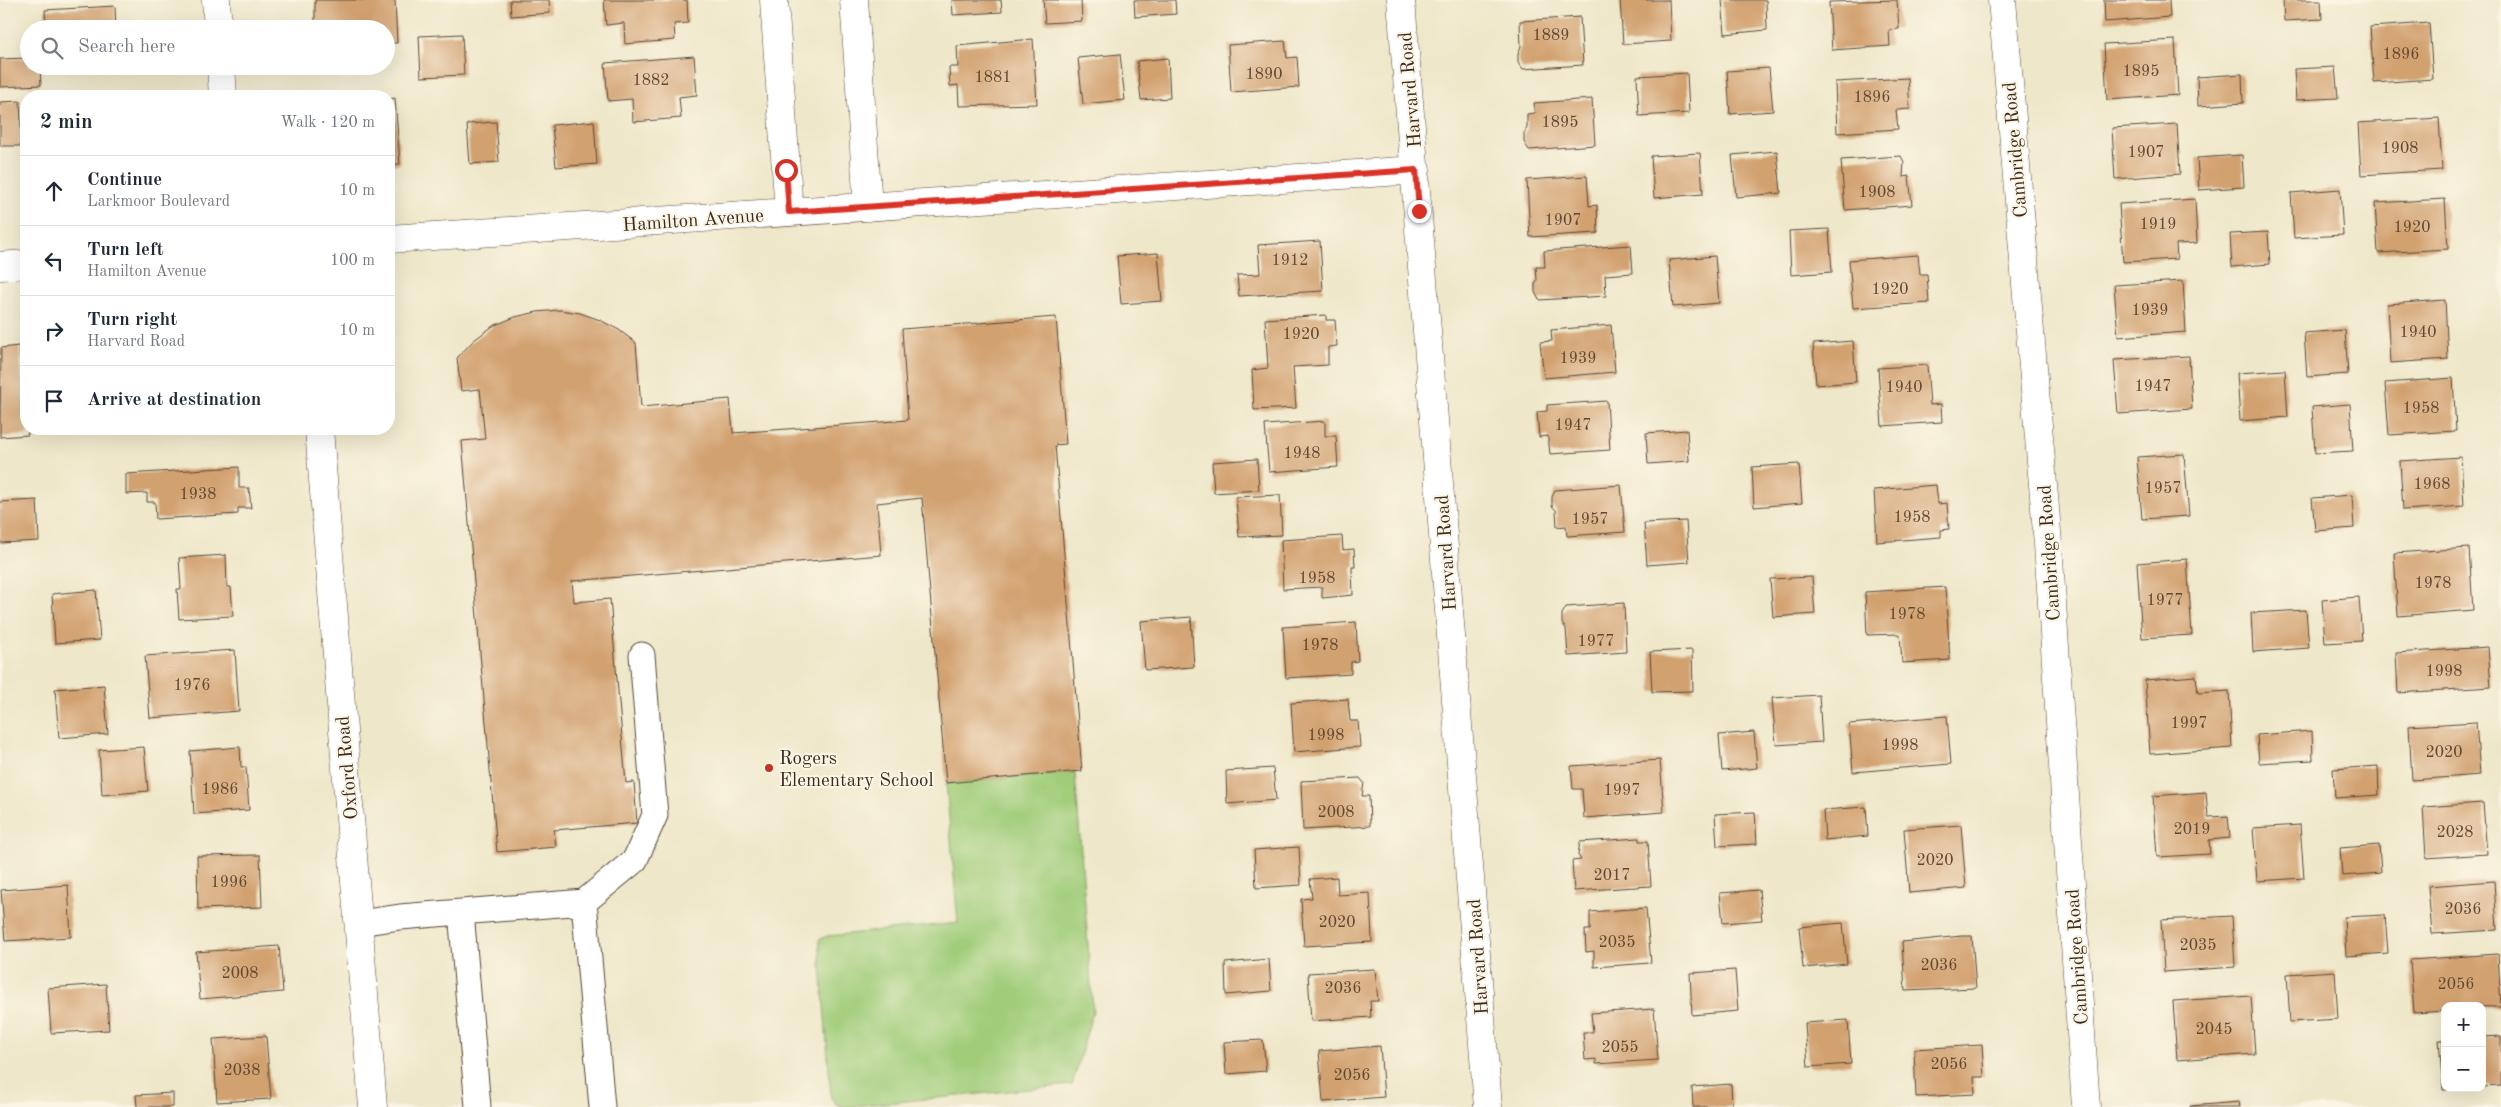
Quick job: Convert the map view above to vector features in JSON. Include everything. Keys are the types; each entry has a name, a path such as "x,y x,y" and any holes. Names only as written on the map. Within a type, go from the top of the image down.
{"street":[{"path":"216,0 217,20"},
{"path":"774,0 789,212"},
{"path":"854,0 868,207"},
{"name":"Harvard Road","path":"1401,0 1416,170 1488,1107"},
{"name":"Cambridge Road","path":"2002,0 2048,544 2086,1107"},
{"path":"222,75 223,90"},
{"name":"Hamilton Avenue","path":"395,239 1416,170"},
{"path":"0,266 20,264"},
{"name":"Oxford Road","path":"319,435 374,1107"}],"lane":[{"path":"359,922 584,902 635,860 655,815 642,655"},
{"path":"584,902 602,1107"},
{"path":"461,912 478,1107"}],"green space":[{"path":"1075,772 1093,1011 1072,1085 844,1107 836,1104 831,1098 819,939 827,936 958,923 946,783"}],"building":[{"path":"315,0 395,0 397,43 395,43 395,20 315,20"},
{"path":"510,0 549,0 550,13 511,16"},
{"path":"604,0 687,0 688,23 674,24 675,40 625,44 624,23 606,25"},
{"path":"952,0 1001,0 1002,12 953,15"},
{"path":"1043,0 1081,0 1082,21 1045,23"},
{"path":"1134,0 1175,0 1176,14 1135,17"},
{"path":"1620,0 1669,0 1671,41 1623,44"},
{"path":"1722,0 1766,0 1767,30 1725,34"},
{"path":"1897,0 1899,29 1889,30 1890,46 1832,50 1829,2"},
{"path":"2104,0 2169,0 2170,17 2105,22"},
{"path":"2283,0 2321,0 2322,19 2284,21"},
{"path":"115,6 116,20 46,20 45,10"},
{"path":"1580,17 1583,65 1523,69 1518,62 1521,46 1520,21"},
{"path":"2429,23 2433,79 2374,83 2370,27"},
{"path":"462,34 464,75 421,77 419,36"},
{"path":"1033,39 1037,104 959,106 958,85 950,86 949,67 958,67 957,46"},
{"path":"2175,40 2178,95 2107,100 2104,44"},
{"path":"1285,41 1287,58 1297,57 1299,87 1231,92 1228,45"},
{"path":"1120,54 1125,100 1083,104 1078,58"},
{"path":"694,56 697,95 679,97 681,118 633,122 632,99 608,101 605,63"},
{"path":"20,58 20,75 40,75 41,85 0,87 0,59"},
{"path":"1168,58 1170,98 1141,100 1137,61"},
{"path":"2335,67 2338,98 2296,100 2294,69"},
{"path":"1769,68 1773,111 1730,114 1727,71"},
{"path":"1687,73 1689,113 1639,116 1637,76"},
{"path":"2242,74 2243,103 2198,106 2197,77"},
{"path":"1908,78 1910,109 1896,110 1898,129 1837,133 1835,82"},
{"path":"395,98 400,164 395,164"},
{"path":"1592,99 1595,145 1529,150 1524,142 1524,133 1527,128 1527,114 1535,113 1534,103"},
{"path":"20,101 20,146 0,146 0,102"},
{"path":"2439,118 2442,170 2361,175 2358,123"},
{"path":"594,121 597,164 556,167 552,125"},
{"path":"496,122 499,162 470,164 467,124"},
{"path":"2177,124 2180,174 2115,179 2112,128"},
{"path":"1777,151 1781,193 1736,197 1732,155"},
{"path":"1700,153 1703,194 1654,198 1651,156"},
{"path":"2242,155 2244,187 2199,190 2197,158"},
{"path":"1901,156 1904,162 1903,177 1909,176 1912,205 1845,210 1841,160"},
{"path":"1587,176 1589,206 1597,205 1598,233 1530,237 1527,180"},
{"path":"2340,189 2343,235 2294,238 2291,193"},
{"path":"2195,199 2197,243 2176,244 2177,259 2123,262 2119,204"},
{"path":"2445,199 2448,249 2378,253 2375,203"},
{"path":"1829,229 1832,272 1791,275 1789,231"},
{"path":"2268,232 2270,264 2232,267 2230,234"},
{"path":"1320,241 1323,291 1239,296 1237,275 1260,274 1258,245"},
{"path":"1631,245 1633,273 1605,275 1606,296 1539,300 1535,292 1537,280 1536,267 1545,267 1544,251"},
{"path":"1158,253 1162,301 1121,304 1117,256"},
{"path":"1918,255 1920,274 1927,274 1929,303 1853,308 1849,260"},
{"path":"1715,256 1719,303 1673,307 1669,260"},
{"path":"2183,281 2186,332 2118,337 2114,285"},
{"path":"2445,300 2448,359 2390,363 2387,304"},
{"path":"559,310 580,313 600,320 619,330 636,343 641,407 730,399 733,433 908,420 902,329 1056,317 1066,444 1055,445 1082,771 946,783 922,498 877,503 881,555 572,581 574,602 610,599 626,783 634,782 637,823 554,830 556,847 497,852 462,441 485,439 480,389 461,391 457,358 474,340 493,326 515,317"},
{"path":"1326,315 1326,320 1335,320 1337,346 1328,347 1328,365 1293,367 1296,408 1254,410 1252,370 1268,368 1265,319"},
{"path":"1611,325 1615,372 1544,378 1540,342 1552,341 1551,330"},
{"path":"2345,330 2348,374 2307,377 2304,333"},
{"path":"1853,341 1856,382 1816,385 1813,344"},
{"path":"19,346 20,435 28,435 0,437 1,348"},
{"path":"2189,356 2192,409 2118,414 2114,360"},
{"path":"1927,365 1930,405 1941,404 1942,422 1882,426 1878,368"},
{"path":"2285,370 2288,417 2240,421 2237,373"},
{"path":"2453,378 2456,431 2389,435 2385,383"},
{"path":"1607,401 1610,450 1550,454 1548,436 1539,437 1537,412 1547,411 1547,405"},
{"path":"2350,404 2353,451 2315,453 2312,407"},
{"path":"1325,421 1325,436 1336,436 1338,467 1269,472 1265,425"},
{"path":"1687,430 1689,461 1648,464 1646,433"},
{"path":"2184,454 2189,516 2142,519 2137,457"},
{"path":"2461,457 2464,506 2403,510 2400,461"},
{"path":"1257,459 1259,490 1214,493 1212,462"},
{"path":"1799,464 1802,503 1754,507 1752,467"},
{"path":"239,467 239,488 249,488 251,508 238,508 238,514 156,519 155,502 147,502 147,493 126,494 126,474"},
{"path":"1621,485 1625,532 1567,536 1566,526 1557,527 1556,510 1552,506 1552,497 1555,490"},
{"path":"1936,485 1938,504 1947,503 1949,529 1941,530 1941,537 1877,542 1874,490"},
{"path":"1280,495 1282,535 1239,537 1236,497"},
{"path":"2352,495 2354,528 2315,531 2312,498"},
{"path":"37,500 39,541 0,543 0,502"},
{"path":"1686,521 1689,562 1647,565 1644,523"},
{"path":"1342,536 1343,550 1354,549 1355,567 1352,567 1353,595 1322,598 1322,587 1283,589 1281,540"},
{"path":"2469,548 2473,610 2398,616 2394,553"},
{"path":"226,555 227,587 231,587 233,616 179,619 177,589 181,589 179,558"},
{"path":"2187,559 2192,635 2142,638 2137,563"},
{"path":"1812,577 1815,614 1773,617 1770,579"},
{"path":"1945,587 1950,660 1902,663 1900,634 1867,635 1865,592"},
{"path":"96,590 100,640 55,643 52,594"},
{"path":"2359,597 2362,641 2325,643 2322,600"},
{"path":"1624,603 1626,652 1568,656 1566,628 1562,624 1562,614 1566,607"},
{"path":"2306,610 2309,648 2253,652 2251,613"},
{"path":"1191,617 1194,667 1145,670 1141,621"},
{"path":"1356,622 1358,661 1351,662 1351,674 1286,678 1283,627"},
{"path":"2488,647 2491,687 2398,693 2396,653"},
{"path":"235,650 239,711 150,718 145,656"},
{"path":"1692,650 1693,691 1652,692 1650,652"},
{"path":"2196,676 2198,693 2229,691 2232,748 2150,754 2145,680"},
{"path":"104,685 108,734 59,738 55,689"},
{"path":"1819,695 1822,742 1776,745 1772,698"},
{"path":"1348,699 1350,721 1358,721 1360,747 1294,752 1291,703"},
{"path":"1947,716 1951,764 1853,772 1849,724"},
{"path":"2476,722 2480,775 2412,780 2409,726"},
{"path":"2312,731 2313,760 2259,763 2257,735"},
{"path":"1754,732 1757,768 1722,771 1719,735"},
{"path":"144,747 148,791 102,795 99,750"},
{"path":"240,747 241,767 246,767 249,810 194,814 190,751"},
{"path":"1660,760 1664,812 1584,818 1582,789 1573,789 1571,766"},
{"path":"2378,766 2379,795 2335,798 2333,769"},
{"path":"1273,768 1276,800 1227,804 1226,771"},
{"path":"1360,778 1364,783 1362,796 1369,796 1370,826 1303,830 1301,781"},
{"path":"2206,792 2208,817 2228,816 2230,838 2209,840 2210,854 2157,857 2153,796"},
{"path":"2483,803 2487,854 2426,858 2423,807"},
{"path":"1866,807 1868,836 1825,840 1823,810"},
{"path":"1755,812 1757,844 1717,846 1715,814"},
{"path":"1961,825 1966,888 1909,893 1904,829"},
{"path":"2300,825 2304,878 2257,881 2253,828"},
{"path":"1639,838 1639,841 1648,841 1651,886 1574,891 1572,861 1581,860 1578,855 1580,842"},
{"path":"2379,845 2381,873 2342,876 2340,848"},
{"path":"1299,847 1301,885 1256,888 1254,850"},
{"path":"260,855 262,907 198,909 197,856"},
{"path":"1337,877 1338,895 1370,893 1372,942 1304,946 1301,899 1312,898 1310,879"},
{"path":"2494,881 2497,930 2432,934 2428,886"},
{"path":"68,885 71,937 5,941 1,890"},
{"path":"1759,890 1762,920 1723,923 1720,893"},
{"path":"1646,908 1651,963 1594,967 1594,951 1586,952 1585,930 1590,930 1590,912"},
{"path":"2385,915 2388,953 2346,956 2344,917"},
{"path":"2232,916 2235,967 2164,972 2161,920"},
{"path":"1843,923 1847,964 1803,968 1799,927"},
{"path":"1972,936 1976,988 1905,991 1902,942"},
{"path":"279,946 283,992 200,999 196,952"},
{"path":"2498,954 2501,1007 2486,1007 2486,1002 2441,1002 2441,1011 2414,1013 2410,960"},
{"path":"1269,959 1271,991 1226,995 1225,963"},
{"path":"1375,969 1378,1001 1370,1001 1371,1017 1311,1021 1308,973"},
{"path":"1735,970 1738,1011 1692,1015 1690,973"},
{"path":"2335,971 2338,1019 2290,1022 2287,974"},
{"path":"106,984 109,1030 51,1033 48,988"},
{"path":"2251,996 2255,1054 2177,1060 2173,1001"},
{"path":"1654,1009 1658,1060 1596,1064 1596,1059 1585,1060 1583,1032 1593,1032 1591,1013"},
{"path":"1848,1020 1851,1064 1808,1067 1805,1023"},
{"path":"266,1036 271,1099 217,1102 213,1039"},
{"path":"2501,1036 2501,1086 2486,1087 2486,1037"},
{"path":"1263,1040 1266,1071 1226,1074 1224,1042"},
{"path":"2439,1040 2441,1040 2441,1065"},
{"path":"1982,1045 1984,1077 1974,1077 1975,1094 1916,1097 1914,1049"},
{"path":"1380,1046 1384,1097 1323,1102 1319,1051"},
{"path":"1731,1084 1732,1107 1693,1107 1692,1087"},
{"path":"173,1093 173,1107 137,1107 136,1095"},
{"path":"2239,1102 2240,1107 2190,1107 2190,1106"}],"place":[{"name":"Rogers Elementary School","path":"769,768"}],"route":[{"path":"786,170 789,212 1416,170 1419,211"}]}
